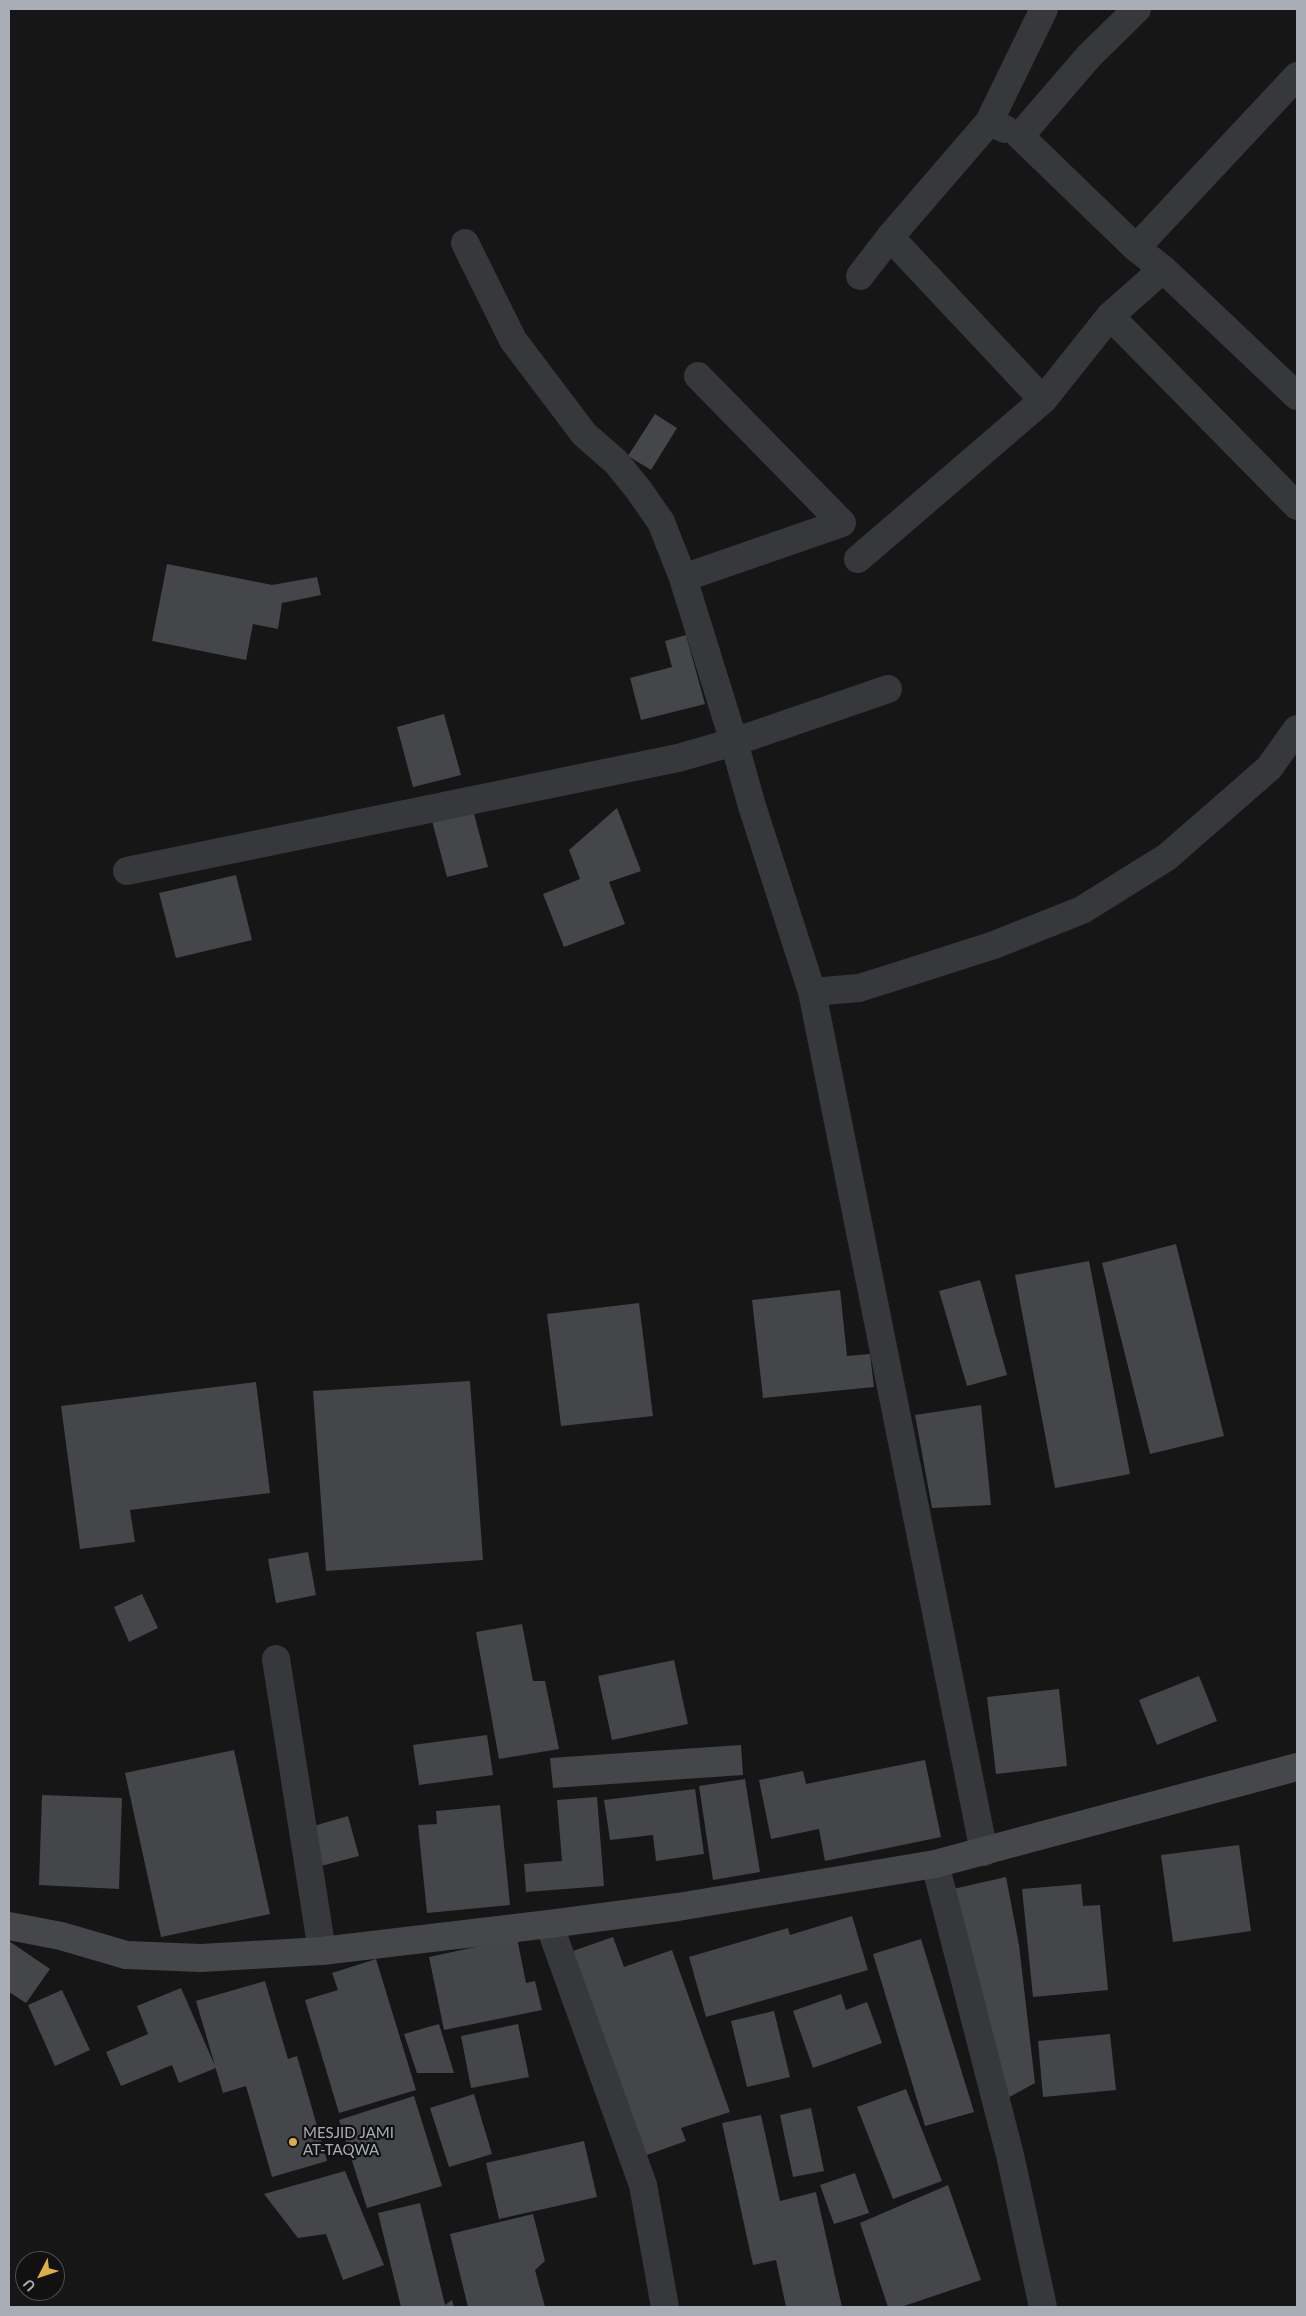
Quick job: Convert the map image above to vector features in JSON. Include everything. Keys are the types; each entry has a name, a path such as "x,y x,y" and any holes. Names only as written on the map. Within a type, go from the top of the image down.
{"street":[{"path":"860,276 890,237 989,122 1044,9"},
{"path":"1020,136 1090,56 1137,9"},
{"path":"1136,248 1297,76"},
{"path":"989,122 1020,136 1136,248 1163,269 1297,396"},
{"path":"890,237 1043,400"},
{"path":"465,243 513,340 584,434 616,462 638,489 661,522 683,578 752,806 812,992 984,1852"},
{"path":"858,559 1043,400 1110,316 1163,269"},
{"path":"1110,316 1297,506"},
{"path":"683,578 842,523 698,376"},
{"path":"127,871 678,758 734,742 888,689"},
{"path":"812,992 859,988 994,945 1082,910 1167,857 1269,768 1297,729"},
{"path":"276,1659 322,1952"},
{"path":"9,1926 61,1936 126,1955 159,1958 201,1958 322,1952 549,1924 678,1907 935,1864 1297,1767"},
{"path":"935,1864 1010,2155 1043,2307"},
{"path":"549,1924 643,2186 665,2307"}],"building":[{"path":"655,414 677,428 651,470 628,456"},
{"path":"167,564 272,585 317,577 321,595 282,603 278,629 253,624 246,660 152,641"},
{"path":"686,635 705,704 641,720 630,678 672,667 665,641"},
{"path":"444,714 461,775 413,787 397,727"},
{"path":"617,808 641,871 609,882 625,924 564,947 543,894 580,879 569,850"},
{"path":"473,810 488,867 447,877 432,821"},
{"path":"236,875 252,940 176,958 159,893"},
{"path":"1176,1244 1224,1436 1150,1454 1102,1263"},
{"path":"1089,1261 1130,1474 1055,1488 1015,1275"},
{"path":"980,1280 1007,1375 967,1386 939,1291"},
{"path":"840,1290 847,1356 870,1354 874,1387 763,1398 752,1300"},
{"path":"639,1303 653,1416 561,1426 547,1314"},
{"path":"470,1381 483,1560 326,1571 313,1391"},
{"path":"256,1382 270,1493 130,1510 135,1542 80,1549 61,1406"},
{"path":"981,1405 991,1505 932,1508 915,1415"},
{"path":"308,1552 316,1595 276,1603 268,1559"},
{"path":"142,1594 158,1628 129,1642 114,1607"},
{"path":"522,1624 533,1681 545,1681 559,1749 499,1759 476,1632"},
{"path":"674,1660 688,1724 612,1740 598,1676"},
{"path":"1199,1676 1217,1721 1157,1745 1139,1700"},
{"path":"1059,1689 1067,1766 996,1774 987,1697"},
{"path":"487,1735 493,1775 419,1785 413,1745"},
{"path":"741,1745 743,1775 553,1788 550,1758"},
{"path":"234,1750 270,1914 161,1937 125,1773"},
{"path":"925,1760 941,1837 825,1861 819,1829 771,1839 759,1780 803,1771 806,1784"},
{"path":"745,1779 760,1872 713,1880 699,1786"},
{"path":"695,1789 704,1854 656,1861 653,1835 610,1840 604,1800"},
{"path":"42,1795 122,1798 119,1889 39,1885"},
{"path":"597,1797 604,1886 526,1892 524,1864 562,1861 557,1800"},
{"path":"500,1805 510,1905 427,1913 418,1825 437,1824 436,1811"},
{"path":"348,1816 359,1856 321,1866 310,1827"},
{"path":"1239,1845 1251,1931 1173,1942 1161,1855"},
{"path":"1006,1877 1019,1945 1035,2083 1004,2100 953,1889"},
{"path":"1081,1884 1083,1906 1100,1905 1108,1990 1033,1997 1022,1889"},
{"path":"852,1916 868,1970 706,2017 689,1957 788,1928 790,1935"},
{"path":"613,1937 624,1967 672,1950 730,2112 681,2128 686,2141 644,2156 570,1952"},
{"path":"517,1938 526,1983 535,1981 542,2010 444,2030 429,1957"},
{"path":"921,1939 974,2112 925,2126 873,1954"},
{"path":"9,1941 50,1969 26,2003 9,1992"},
{"path":"376,1959 416,2090 339,2113 305,2000 338,1990 332,1973"},
{"path":"265,1981 288,2059 297,2056 327,2161 272,2177 246,2086 223,2093 196,2001"},
{"path":"181,1988 216,2068 179,2083 172,2065 121,2086 106,2052 148,2034 137,2006"},
{"path":"62,1990 90,2050 55,2066 28,2005"},
{"path":"841,1994 846,2010 867,2002 882,2043 813,2068 793,2011"},
{"path":"774,2011 790,2077 747,2087 731,2021"},
{"path":"439,2024 454,2073 417,2073 404,2034"},
{"path":"518,2024 529,2077 471,2088 461,2036"},
{"path":"1110,2034 1116,2090 1043,2097 1038,2041"},
{"path":"906,2089 942,2181 893,2199 857,2107"},
{"path":"474,2094 492,2154 449,2167 430,2108"},
{"path":"414,2096 442,2186 367,2208 339,2120"},
{"path":"811,2108 824,2171 793,2177 780,2115"},
{"path":"761,2115 780,2201 816,2192 842,2307 786,2307 776,2260 753,2265 722,2123"},
{"path":"584,2141 597,2197 499,2219 486,2163"},
{"path":"345,2171 384,2265 343,2280 326,2234 298,2238 264,2194"},
{"path":"855,2173 869,2213 834,2224 820,2185"},
{"path":"948,2185 981,2280 901,2307 888,2307 860,2223"},
{"path":"420,2203 445,2305 452,2300 454,2307 401,2307 378,2213"},
{"path":"533,2214 545,2261 535,2270 545,2307 468,2307 450,2234"}],"place":[{"name":"MESJID JAMI AT-TAQWA","path":"293,2142"}]}
